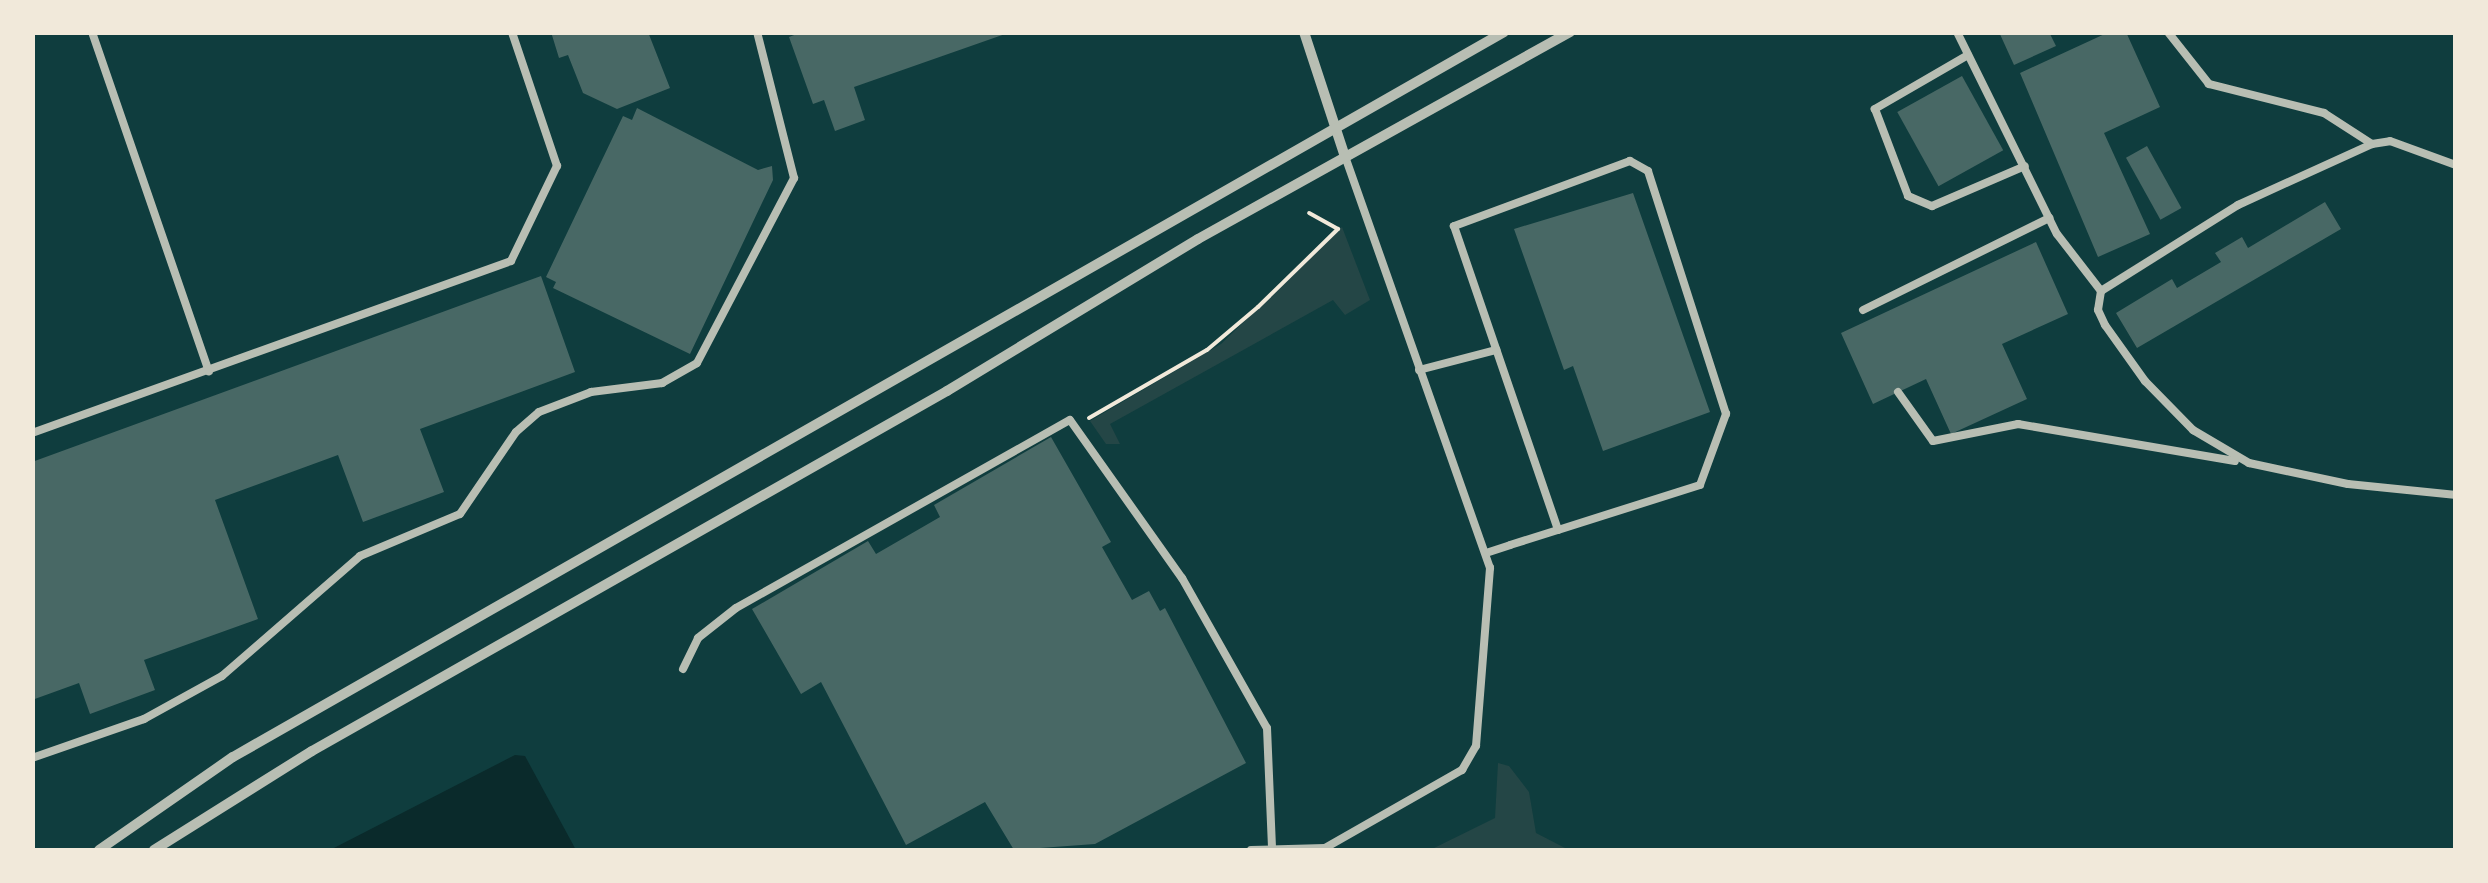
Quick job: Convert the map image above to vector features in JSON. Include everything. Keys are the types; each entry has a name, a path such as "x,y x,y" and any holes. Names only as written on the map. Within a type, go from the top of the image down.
{"street":[{"path":"1304,32 1345,157"},
{"path":"99,850 248,748 1504,32"},
{"path":"154,850 312,751 1345,157 1570,32"}],"lane":[{"path":"92,32 209,371"},
{"path":"32,433 504,266 516,256 557,166 512,32"},
{"path":"32,758 144,719 222,676 360,556 460,514 516,432 538,412 591,392 662,383 697,363 794,178 757,32"},
{"path":"1958,32 2049,218 2078,268 2101,291"},
{"path":"2168,32 2208,84 2324,113 2372,144"},
{"path":"1968,55 1876,109 1908,196 1932,206 2025,166"},
{"path":"2249,463 2193,430 2145,381 2105,326 2098,310 2101,291 2238,206 2372,144 2390,141 2456,165"},
{"path":"1251,850 1325,848 1470,763 1489,604 1486,553 1345,157"},
{"path":"1486,553 1700,485 1726,414 1640,163 1611,168 1454,226 1558,530"},
{"path":"1863,310 2049,218"},
{"path":"1419,370 1496,350"},
{"path":"1898,392 1933,441 2018,424 2348,484 2456,495"},
{"path":"684,668 698,638 736,608 1065,420 1075,427 1182,578 1266,728 1272,850"}],"path":[{"path":"1075,427 1207,350 1248,316 1338,229 1309,213"}],"shaded area":[{"path":"1342,227 1370,300 1345,315 1333,300 1110,424 1120,444 1106,444 1090,421 1221,344"},
{"path":"515,755 525,756 576,850 330,850"},
{"path":"1498,763 1509,766 1529,792 1536,833 1569,850 1430,850 1495,818"}],"building":[{"path":"551,32 648,32 670,88 617,109 583,93 568,55 559,58"},
{"path":"802,32 1008,33 854,87 865,120 835,131 824,100 813,104 789,37"},
{"path":"1999,32 2049,32 2056,46 2014,65"},
{"path":"2109,32 2126,32 2160,107 2104,133 2150,234 2098,257 2020,73"},
{"path":"1962,76 2003,150 1938,186 1897,112"},
{"path":"637,108 758,170 772,166 773,180 690,354 553,288 556,282 546,277 623,116 632,120"},
{"path":"2147,146 2181,208 2160,220 2126,158"},
{"path":"1633,193 1710,412 1603,451 1573,366 1564,370 1514,229"},
{"path":"2325,202 2341,229 2137,348 2116,313 2172,279 2177,288 2221,262 2215,253 2242,237 2248,248"},
{"path":"2036,242 2068,314 2002,344 2027,399 1951,434 1926,379 1873,404 1841,333"},
{"path":"541,276 575,372 420,429 444,492 363,522 338,455 215,500 258,619 144,660 155,690 90,714 79,683 32,700 32,462"},
{"path":"1051,437 1111,542 1102,547 1132,600 1149,591 1160,611 1165,608 1246,763 1095,844 1014,850 985,802 906,845 821,682 801,694 752,609 868,541 876,554 940,517 934,505"}]}
